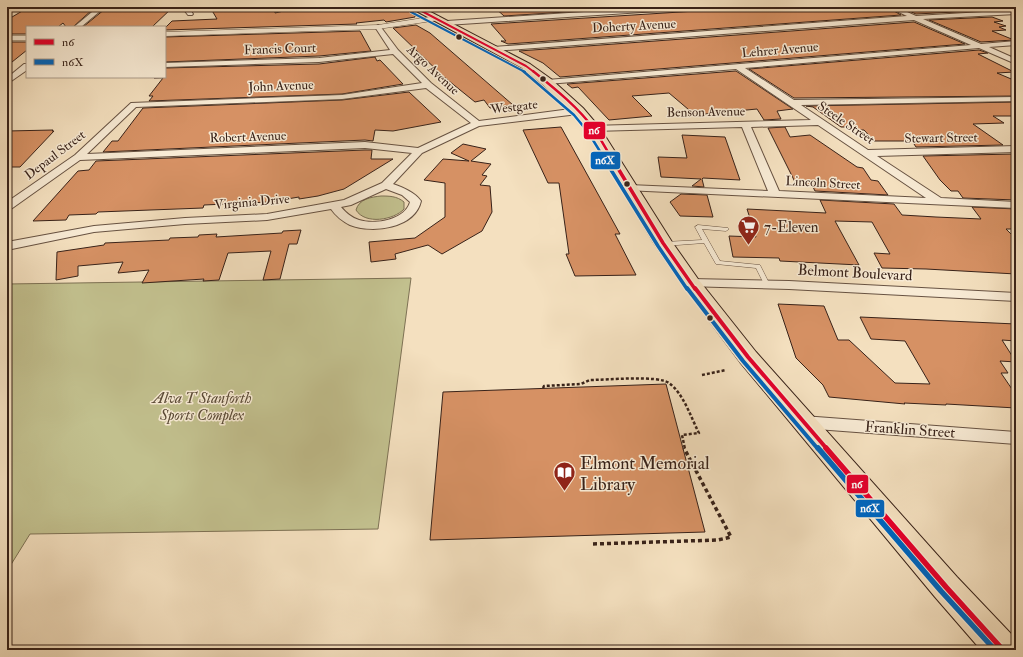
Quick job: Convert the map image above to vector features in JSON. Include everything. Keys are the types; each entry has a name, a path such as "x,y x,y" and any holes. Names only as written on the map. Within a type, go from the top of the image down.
{"main road":[{"path":"414,7 447,23 526,66 547,82 578,111 593,128 664,244 691,283 748,357 1003,650"}],"street":[{"path":"7,11 14,7"},
{"path":"78,26 102,7"},
{"path":"447,23 626,9 687,7"},
{"path":"891,7 1016,62"},
{"name":"Doherty Avenue","path":"493,49 1016,12"},
{"path":"166,34 378,27 436,18"},
{"name":"Argo Avenue","path":"378,27 395,52 428,85 477,124"},
{"path":"7,38 26,38"},
{"name":"Lehrer Avenue","path":"547,82 1016,43"},
{"name":"Francis Court","path":"166,65 319,60 395,52"},
{"name":"Steele Street","path":"738,66 939,202"},
{"path":"7,82 25,69"},
{"name":"John Avenue","path":"134,105 342,97 428,85"},
{"path":"793,103 1016,99"},
{"name":"Depaul Street","path":"7,207 78,157 134,105"},
{"name":"Westgate","path":"477,124 578,111"},
{"name":"Benson Avenue","path":"593,128 820,122"},
{"name":"Virginia Drive","path":"7,246 40,238 121,226 267,217 347,204 386,185 419,151 477,124"},
{"path":"745,124 775,195"},
{"name":"Robert Avenue","path":"78,157 365,145 419,151"},
{"name":"Stewart Street","path":"866,153 1016,149"},
{"path":"334,206 344,218 366,225 384,224 401,219 414,209 416,202 408,194 386,185"},
{"name":"Lincoln Street","path":"629,188 1016,205"},
{"name":"Belmont Boulevard","path":"691,283 767,285 1016,297"},
{"name":"Franklin Street","path":"803,422 1016,438"}],"lane":[{"path":"726,229 698,227 718,263 758,266 767,285"},
{"path":"664,244 706,241"}],"path":[{"path":"702,375 726,370"},
{"path":"543,388 544,386 581,384 590,380 655,379 663,380 672,385 699,433 682,435 685,454 731,537 718,540 592,544"}],"green space":[{"path":"381,196 393,197 401,200 404,202 404,209 394,216 380,219 366,218 360,215 356,210 363,201 369,198"},
{"name":"Alva T Stanforth Sports Complex","path":"411,278 378,529 30,534 7,571 7,284"}],"building":[{"path":"29,7 87,7 84,9 93,9 74,26 65,26 63,23 59,26 26,26 26,34 7,34 7,20"},
{"path":"173,7 153,26 84,26 105,9"},
{"path":"210,7 275,7 275,13 301,7 408,7 415,12 415,17 386,22 384,20 356,23 357,24 166,30 166,27 172,21 217,19"},
{"path":"494,7 611,7 613,9 504,16"},
{"path":"759,7 887,7 901,15 508,44 501,41 506,41 491,24"},
{"path":"900,7 966,7 976,11 916,14"},
{"path":"992,17 1003,21 994,22 1006,26 999,27 1006,30 992,31 1014,40 981,42 929,20"},
{"path":"914,22 965,44 560,77 543,63 519,51"},
{"path":"416,25 430,33 513,105 490,108 484,100 475,102 444,77 393,28"},
{"path":"360,31 371,51 319,56 166,62 166,37"},
{"path":"7,42 26,42 26,51 7,66"},
{"path":"979,50 988,53 978,54 1014,72 997,73 1016,81 1016,96 794,98 749,69"},
{"path":"375,57 377,61 380,60 403,84 342,94 149,101 153,96 149,96 163,78 166,78 166,68 319,64"},
{"path":"736,71 793,109 777,111 781,119 764,120 757,109 695,115 669,93 632,96 652,116 609,120 578,87 572,88 567,84"},
{"path":"409,92 441,122 393,131 375,130 373,141 365,140 103,152 112,141 118,141 143,108 342,100"},
{"path":"1016,102 1016,116 993,116 1004,123 973,124 1003,145 916,147 912,141 874,141 864,130 856,130 853,127 841,127 813,107 806,106"},
{"path":"561,127 620,234 615,234 636,275 575,276 566,254 569,254 559,183 548,183 523,130"},
{"path":"785,127 790,137 810,135 857,167 863,168 871,180 878,181 888,195 815,191 812,185 796,184 768,128"},
{"path":"53,130 52,131 54,131 20,167 7,167 7,131"},
{"path":"682,135 725,137 740,180 703,178 704,187 692,186 701,179 661,177 658,157 687,158"},
{"path":"463,144 486,149 471,161 491,164 482,175 487,176 480,185 490,186 492,212 482,231 442,254 428,245 395,254 396,259 371,262 369,242 415,238 445,217 445,183 424,180 443,159 469,161 451,153"},
{"path":"372,150 371,159 393,159 344,189 318,196 299,199 299,197 269,202 204,205 203,208 98,212 96,214 69,215 66,220 33,221 78,171 89,170 96,161"},
{"path":"1015,154 1016,200 963,198 958,191 951,191 940,180 923,156"},
{"path":"681,194 707,195 713,217 680,216 670,202"},
{"path":"820,200 894,204 902,215 936,217 981,219 972,207 1016,209 1016,229 1006,229 1016,239 1016,274 882,268 874,253 890,254 872,222 835,221 859,265 780,261 779,258 733,257 729,236 756,237 747,209 826,213"},
{"path":"301,230 297,244 289,244 280,279 263,280 271,251 228,253 219,280 203,281 204,279 142,283 149,270 118,273 123,262 78,266 78,276 56,280 57,252 104,245 105,243 169,240 170,238 198,237 199,235 217,234 216,237 282,233 283,231"},
{"path":"778,304 824,306 838,340 849,340 895,383 930,384 905,341 871,339 860,317 1016,324 1016,341 1002,340 1016,362 1000,361 1008,373 1001,373 1016,395 1016,408 946,404 904,403 905,404 829,397 823,385 796,358"},
{"name":"Elmont Memorial Library","path":"666,384 705,532 430,540 443,392"}],"transit line":[{"name":"n6","path":"414,7 526,66 547,82 578,111 593,128 663,243 691,283 748,357 946,587 1003,650"},
{"name":"n6X","path":"411,12 523,71 574,115 588,132 658,246 686,287 743,361 941,591 995,650"}],"place":[{"name":"7-Eleven","path":"748,246"},
{"name":"Elmont Memorial Library","path":"564,492"}]}
